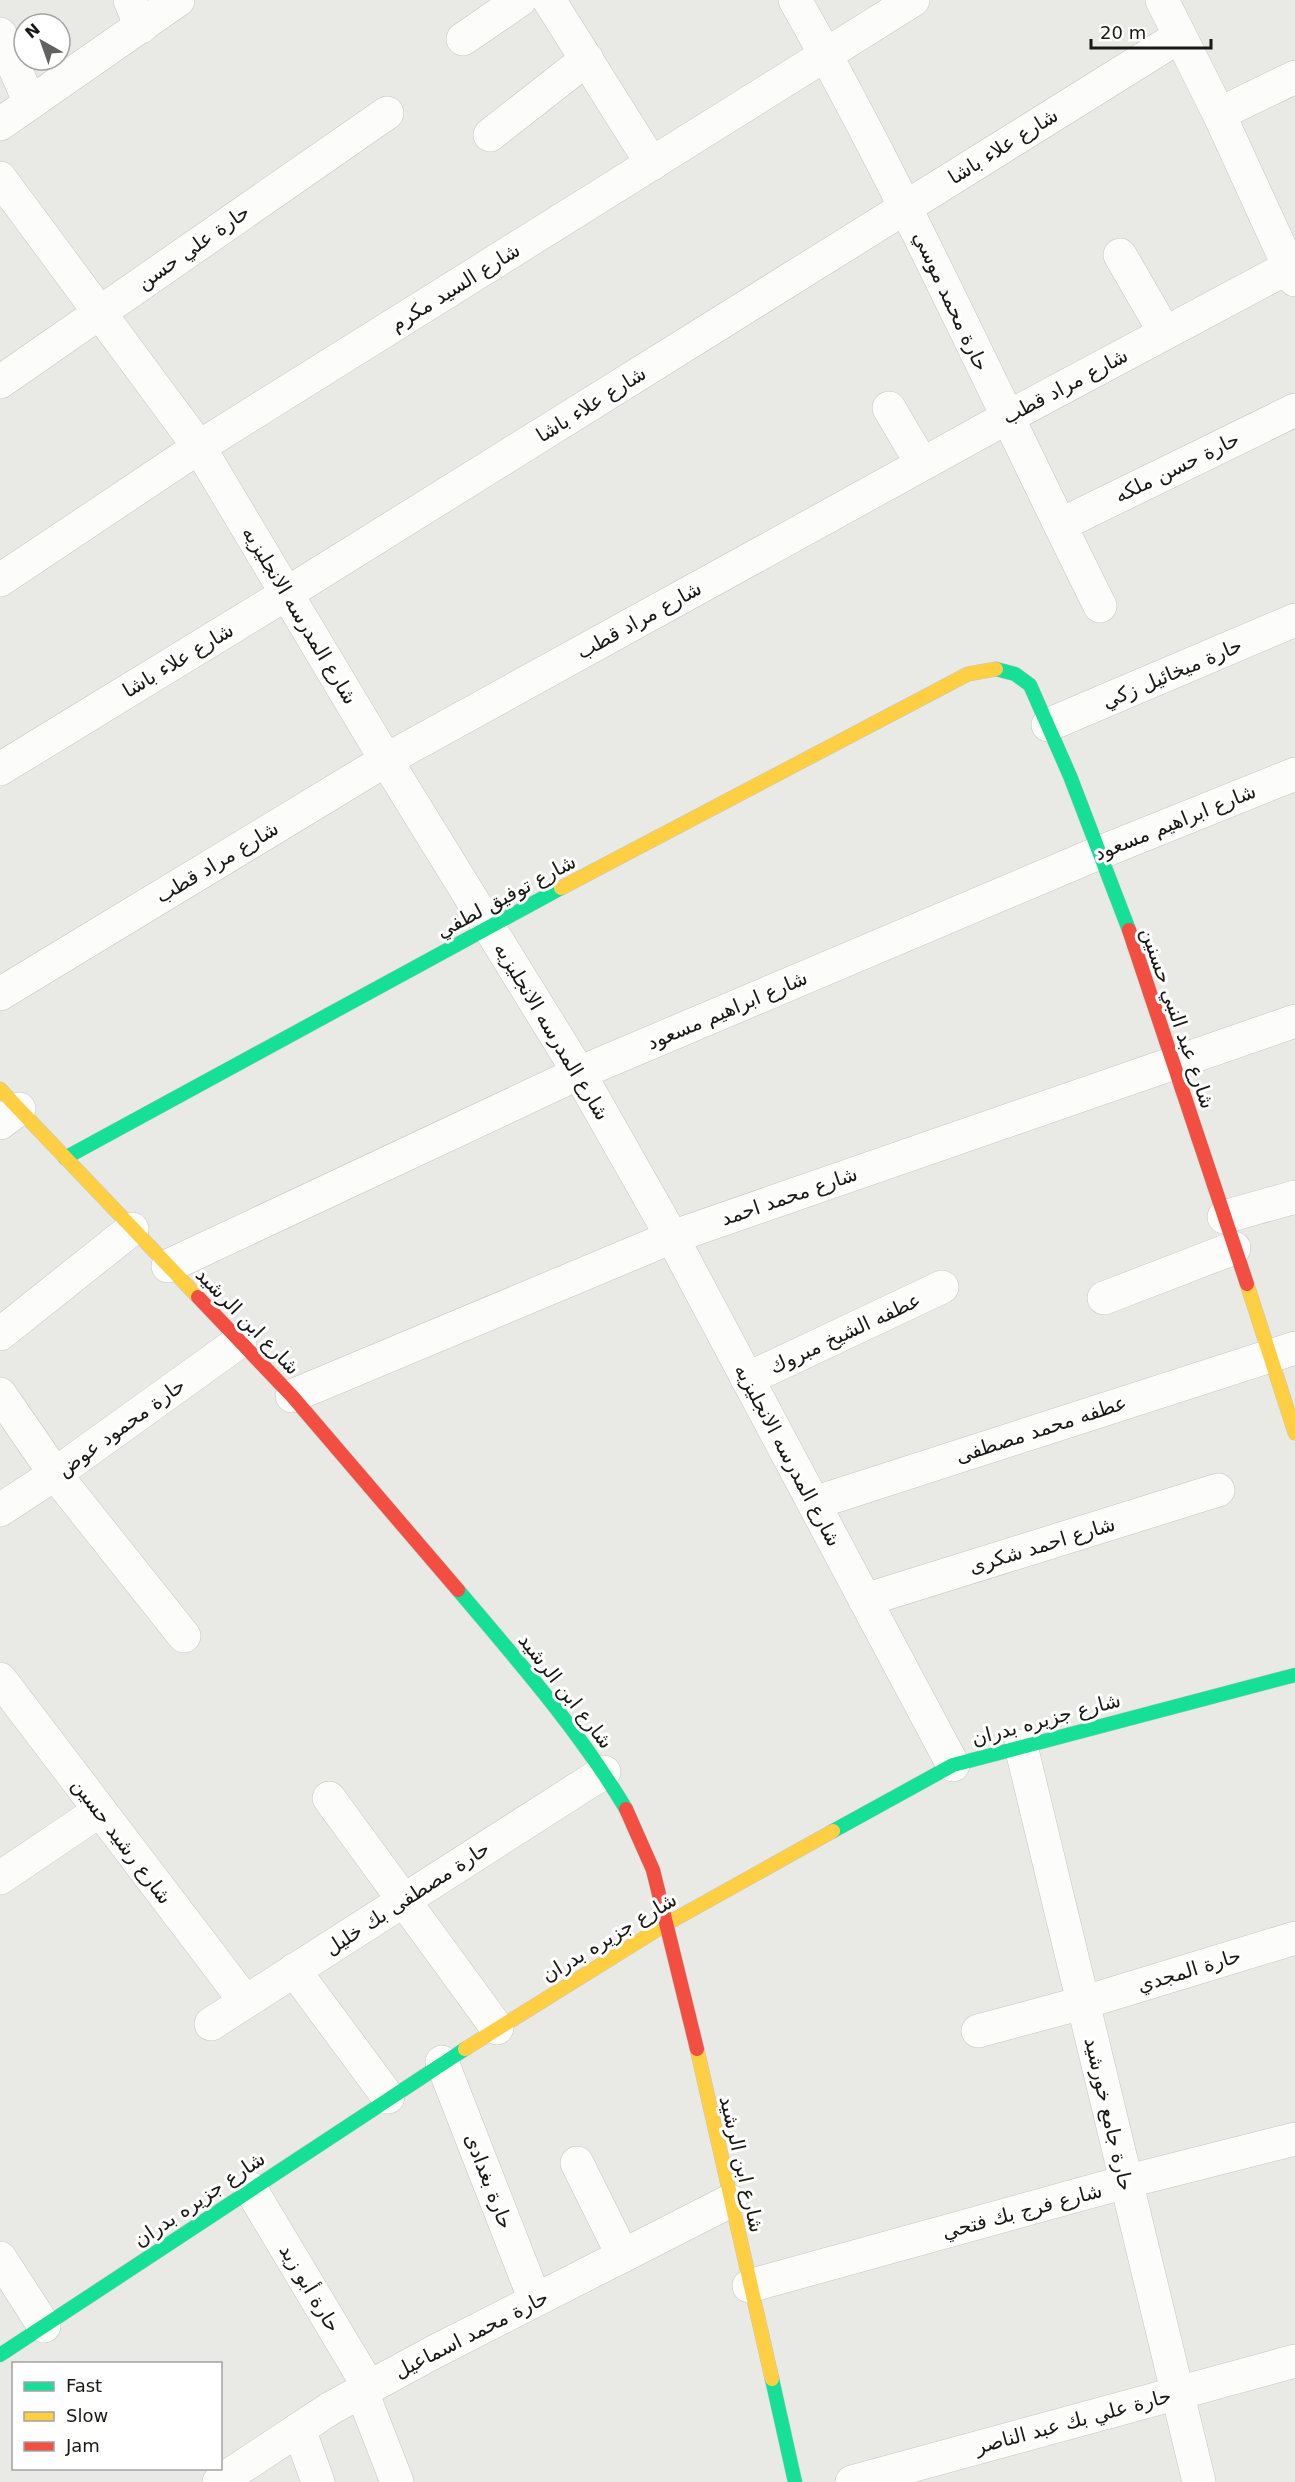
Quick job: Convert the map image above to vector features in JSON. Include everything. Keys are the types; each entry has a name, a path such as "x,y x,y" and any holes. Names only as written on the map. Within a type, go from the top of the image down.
{"street":[{"path":"0,124 30,103 136,13 178,0"},
{"path":"463,39 520,0"},
{"path":"549,0 652,164"},
{"name":"حارة محمد موسي","path":"795,0 906,206 1006,418 1101,606"},
{"name":"شارع السيد مكرم","path":"0,580 200,447 913,0"},
{"path":"1162,0 1219,114 1292,274"},
{"path":"0,34 30,103"},
{"name":"شارع علاء باشا","path":"0,769 286,594 1180,36"},
{"path":"490,135 587,59"},
{"path":"1219,114 1295,77"},
{"name":"حارة علي حسن","path":"0,382 387,113"},
{"name":"شارع المدرسه الانجليزيه","path":"0,178 200,447 286,594 579,1073 672,1237 953,1765"},
{"path":"1120,255 1166,333"},
{"name":"شارع مراد قطب","path":"0,994 386,759 1006,418 1166,333 1292,274"},
{"path":"889,408 922,464"},
{"name":"حارة حسن ملكه","path":"1060,525 1295,410"},
{"name":"حارة ميخائيل زكي","path":"1048,725 1295,620"},
{"name":"شارع عبد النبي حسنين","path":"968,674 992,667 1013,672 1030,685 1048,725 1101,852 1234,1248 1282,1351 1295,1433"},
{"name":"شارع توفيق لطفي","path":"65,1158 488,927 968,674"},
{"name":"شارع ابراهيم مسعود","path":"168,1266 579,1073 1101,852 1295,774"},
{"name":"شارع محمد احمد","path":"292,1396 672,1237 1173,1061 1295,1021"},
{"name":"شارع ابن الرشيد","path":"6,1107 65,1158 292,1396 532,1677 604,1772 632,1820 653,1869 668,1923 795,2482"},
{"path":"1224,1217 1295,1197"},
{"path":"0,1334 132,1229"},
{"path":"1104,1298 1234,1248"},
{"name":"عطفه الشيخ مبروك","path":"747,1379 942,1287"},
{"name":"حارة محمود عوض","path":"0,1510 55,1474 240,1341"},
{"name":"عطفه محمد مصطفى","path":"814,1503 1282,1351"},
{"path":"0,1395 55,1474 184,1636"},
{"name":"شارع احمد شكرى","path":"865,1600 1218,1491"},
{"name":"شارع جزيره بدران","path":"0,2355 442,2062 668,1923 953,1765 1295,1674"},
{"name":"شارع رشيد حسين","path":"0,1679 245,2001"},
{"name":"حارة جامع خورشيد","path":"1022,1746 1125,2182 1199,2482"},
{"name":"حارة مصطفى بك خليل","path":"211,2024 604,1772"},
{"path":"329,1798 497,2028"},
{"path":"0,1878 99,1811"},
{"name":"حارة المجدي","path":"978,2031 1082,2003 1295,1938"},
{"path":"294,1970 388,2097"},
{"name":"حارة بغدادى","path":"442,2062 535,2300"},
{"name":"شارع فرج بك فتحي","path":"749,2286 1125,2182 1295,2139"},
{"path":"577,2163 623,2256"},
{"name":"حارة أبو زيد","path":"250,2188 365,2390 397,2482"},
{"name":"حارة محمد اسماعيل","path":"219,2482 299,2429 365,2390 730,2201"},
{"path":"0,2258 44,2326"},
{"name":"حارة علي بك عبد الناصر","path":"852,2482 1295,2361"},
{"path":"299,2429 318,2482"}],"traffic: fast":[{"path":"996,669 1015,674 1030,685 1070,776 1129,930"},
{"path":"65,1158 561,888"},
{"path":"458,1590 568,1723 626,1809"},
{"path":"833,1831 953,1765 1295,1675"},
{"path":"0,2355 465,2049"},
{"path":"772,2379 795,2482"}],"traffic: slow":[{"path":"561,888 968,674 996,669"},
{"path":"0,1089 198,1297"},
{"path":"1247,1284 1295,1433"},
{"path":"465,2049 668,1923 833,1831"},
{"path":"697,2049 772,2379"}],"traffic: jam":[{"path":"1129,930 1247,1284"},
{"path":"198,1297 292,1396 458,1590"},
{"path":"626,1809 653,1870 697,2049"}]}
